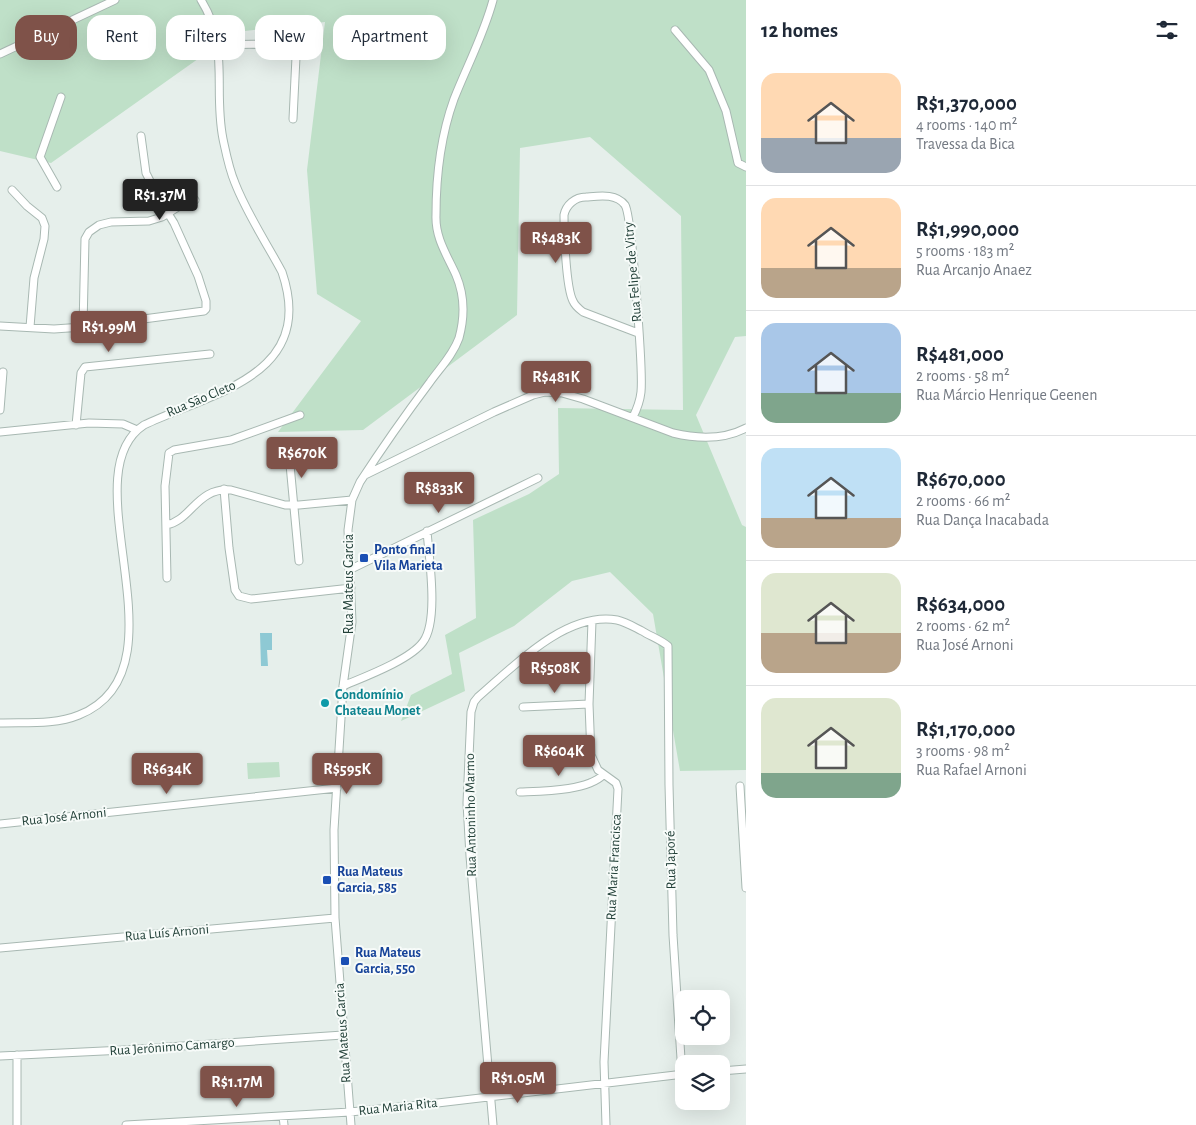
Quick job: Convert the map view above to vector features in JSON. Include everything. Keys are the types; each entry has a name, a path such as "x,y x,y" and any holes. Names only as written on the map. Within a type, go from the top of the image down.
{"street":[{"path":"0,54 115,0"},
{"name":"Rua São Cleto","path":"201,0 208,15"},
{"name":"Rua Mateus Garcia","path":"351,1125 335,918 334,830 342,686 352,622 348,530 352,500 355,492 430,381 450,356 459,336 464,312 462,291 441,245 437,231 438,182 442,144 454,100 493,0"},
{"path":"675,30 709,70 726,112 738,163 746,167"},
{"path":"245,44 282,46 294,51 296,57 293,119"},
{"name":"Rua São Cleto","path":"0,723 53,721 78,716 89,711 116,686 124,668 128,650 128,618 117,483 120,463 129,439 144,425 251,378 266,365 286,336 289,311 286,283 234,182 225,150 220,114 220,60"},
{"path":"57,187 40,156 61,97"},
{"path":"0,326 54,329 83,327 204,311 207,307 198,276 174,223 146,173 141,136"},
{"path":"12,190 42,218 45,226 44,239 34,278 30,327"},
{"name":"Rua Felipe de Vitry","path":"633,417 641,394 638,333 628,212 624,205 613,196 577,199 566,208 564,215 569,285 572,301 577,308 584,312 638,333"},
{"path":"83,327 86,235 93,228 104,223 142,222 168,214 178,207 195,200"},
{"path":"76,425 81,373 85,367 210,354"},
{"path":"0,410 3,372"},
{"path":"365,475 494,412 538,393 554,391 688,437 726,436 746,428"},
{"path":"167,578 165,486 168,457 171,452 231,440 300,415"},
{"path":"0,432 76,425 123,424 137,430"},
{"path":"289,454 299,561"},
{"path":"350,570 538,478"},
{"path":"166,525 177,521 203,497 224,490 231,490 294,506 352,500"},
{"path":"224,490 229,548 235,590 239,596 251,599 350,588"},
{"path":"342,686 404,658 425,640 432,616 427,531"},
{"name":"Rua Antoninho Marmo","path":"492,1125 468,821 468,761 472,707 478,697 544,643 563,630 592,621 623,622 668,646"},
{"name":"Rua Maria Francisca","path":"592,621 589,704 591,755 598,770 616,783 618,789 604,1082 606,1125"},
{"name":"Rua Japoré","path":"668,646 673,935 682,1055"},
{"path":"523,707 589,704"},
{"path":"520,792 587,784 599,779 603,775"},
{"path":"740,786 746,888"},
{"name":"Rua José Arnoni","path":"0,824 337,788"},
{"name":"Rua Luís Arnoni","path":"0,948 335,918"},
{"name":"Rua Jerônimo Camargo","path":"0,1056 124,1050 343,1035"},
{"path":"17,1055 17,1125"},
{"path":"730,1070 746,1069"},
{"name":"Rua Maria Rita","path":"126,1125 350,1112 675,1075"},
{"path":"283,1116 284,1125"}],"green space":[{"path":"0,0 746,0 746,336 735,337 696,415 742,525 746,527 746,770 680,771 653,614 610,572 572,581 514,626 459,653 465,691 401,721 411,695 452,674 445,635 476,618 473,520 529,494 559,474 558,408 683,410 681,216 590,137 520,148 517,315 363,430 278,432 361,321 317,294 307,170 320,60 323,60 325,22 323,22 323,15 255,15 255,30 245,31 245,15 166,15 166,60 196,60 51,163 0,151"},
{"path":"279,762 280,777 248,779 247,763"}],"water":[{"path":"260,633 272,633 272,650 267,650 268,666 261,666"}],"place":[{"name":"Ponto final Vila Marieta","path":"364,558"},
{"name":"Condomínio Chateau Monet","path":"325,703"},
{"name":"Rua Mateus Garcia, 585","path":"327,880"},
{"name":"Rua Mateus Garcia, 550","path":"345,961"}]}
